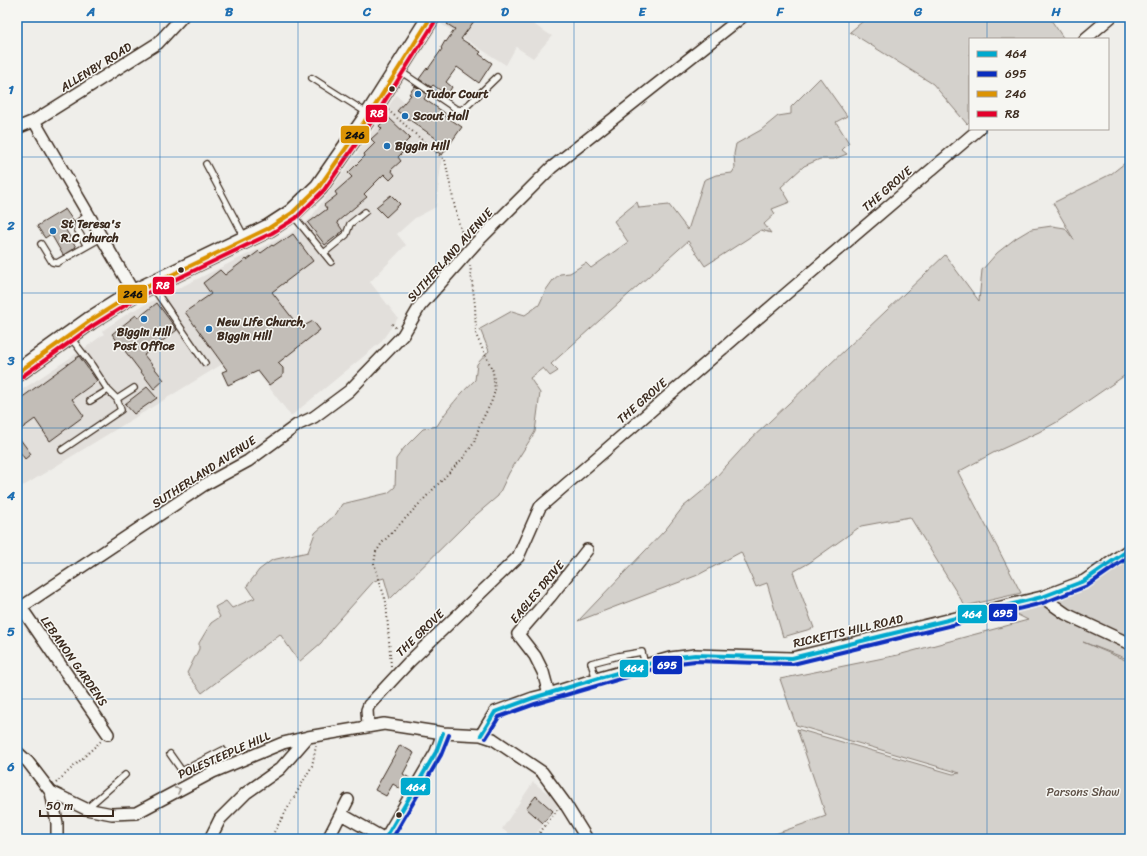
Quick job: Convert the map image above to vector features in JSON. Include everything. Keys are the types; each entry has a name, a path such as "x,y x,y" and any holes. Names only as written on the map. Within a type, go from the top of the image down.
{"main road":[{"path":"17,373 91,320 134,293 269,228 292,213 319,187 369,115 431,17"}],"street":[{"name":"ALLENBY ROAD","path":"17,128 34,121 158,43 182,17"},
{"name":"SUTHERLAND AVENUE","path":"18,607 204,485 248,461 297,425 314,417 349,391 403,335 420,306 468,252 550,168 742,17"},
{"path":"1086,38 1111,17"},
{"path":"34,121 134,293"},
{"name":"THE GROVE","path":"368,726 367,710 369,705 409,662 518,557 540,507 792,288 978,130"},
{"name":"RICKETTS HILL ROAD","path":"481,735 495,712 533,698 596,679 670,658 695,655 792,658 1042,597 1084,581 1130,549"},
{"name":"EAGLES DRIVE","path":"549,694 543,672 535,656 518,634 588,550"},
{"path":"1042,597 1066,614 1130,644"},
{"name":"LEBANON GARDENS","path":"18,607 108,734"},
{"name":"POLESTEEPLE HILL","path":"17,752 28,762 50,791 86,809 112,814 136,812 213,772 283,743 313,736 384,724 443,733 481,735"},
{"path":"341,814 385,839 436,752 443,733"},
{"path":"481,735 493,740 542,772 564,802 587,839"},
{"path":"210,839 220,819 246,793 280,769 313,736"},
{"path":"50,791 58,823 58,839"},
{"path":"328,839 348,800"}],"lane":[{"path":"398,69 456,109 462,110 497,77"},
{"path":"312,78 369,115"},
{"path":"206,164 245,239"},
{"path":"324,253 346,235 350,224 365,212"},
{"path":"292,213 331,262"},
{"path":"87,246 76,226 78,222 88,215"},
{"path":"41,244 52,262 58,263 102,238"},
{"path":"152,285 205,363"},
{"path":"62,450 121,410 118,399 108,390 91,364 69,336"},
{"path":"118,399 134,388"},
{"path":"90,401 108,390"},
{"path":"596,679 591,663 642,652 645,665"},
{"path":"170,754 182,771 223,750"},
{"path":"206,759 213,772"},
{"path":"86,809 125,775"}],"path":[{"path":"378,100 445,160 455,208 468,252 475,305 476,335 493,371 495,391 491,403 480,424 474,443 463,458 382,543 376,552 374,563 386,602 393,680"},
{"path":"50,791 108,734"},
{"path":"270,839 312,766 313,736"},
{"path":"535,839 564,802"}],"shaded area":[{"path":"445,17 528,17 527,20 552,36 533,58 516,47 506,65 441,24"},
{"path":"396,95 419,118 414,124 435,139 430,147 442,156 436,207 415,218 397,234 406,245 370,282 398,318 380,343 291,416 242,352 25,485 17,487 17,393 82,350 104,334 102,331 130,312 291,233 310,219 368,138"},
{"path":"533,782 560,803 532,839 516,839 502,829"}],"green space":[{"path":"868,17 1049,17 1063,38 969,38 969,122 967,124 933,84 850,32"},
{"path":"820,78 847,116 836,122 849,143 842,150 847,154 834,159 820,159 804,166 781,187 790,202 772,209 775,214 764,224 771,233 761,230 705,266 688,241 551,364 558,371 550,376 543,368 530,378 540,393 535,432 509,473 498,496 470,520 390,599 384,578 374,581 332,628 321,643 299,662 280,634 202,693 187,673 199,649 199,643 211,623 220,617 215,607 226,601 232,608 255,598 247,586 259,570 272,560 308,552 315,533 336,514 342,504 388,493 395,487 396,459 404,448 423,429 437,426 454,402 475,380 477,364 489,351 480,329 512,311 525,315 539,305 546,290 553,280 560,274 570,273 586,263 591,268 628,242 614,221 637,202 639,208 669,205 688,230 704,180 716,175 732,173 735,168 734,154 736,144 761,130 778,116 791,114 791,107"},
{"path":"1130,159 1130,382 1124,376 1057,422 958,472 1021,593 965,606 910,517 861,526 809,563 793,572 814,628 783,637 767,583 756,587 741,552 698,575 578,621 666,529 683,507 705,489 749,441 945,255 979,301 982,270 997,253 1016,238 1031,229 1052,226 1065,228 1074,240 1053,203 1111,174"},
{"name":"Parsons Shaw","path":"1126,559 1130,564 1130,660 1083,642 1130,662 1130,839 761,839 826,816 797,729 953,774 960,773 796,725 780,679 898,655 1028,620 1010,611 1047,596 1086,587"}],"building":[{"path":"452,17 477,17 461,39 481,52 479,54 492,63 479,83 457,67 446,82 452,87 447,95 433,85 431,87 419,79 427,68 428,69 442,49 441,48 445,41 446,42 455,29 447,24"},
{"path":"415,86 427,94 424,99 462,127 442,155 431,148 437,139 397,111 411,95 409,94"},
{"path":"388,117 410,138 399,149 402,153 398,157 401,161 391,170 395,175 390,180 384,174 364,194 367,197 337,222 343,231 325,245 308,223 327,209 324,205 337,195 335,192 352,177 348,173 365,156 364,154 375,143 371,139 382,129 379,126"},
{"path":"391,195 400,204 386,217 376,207"},
{"name":"St Teresa's R.C church","path":"65,209 74,222 64,227 76,247 63,255 51,234 45,238 37,226"},
{"path":"293,234 313,261 272,292 300,328 313,321 320,330 278,363 283,368 283,375 269,385 258,371 228,385 222,372 227,370 185,312 211,294 203,283 220,270 225,275 259,251 261,253 272,245 273,246 282,240 283,241"},
{"path":"157,303 177,330 144,355 164,380 154,389 112,334 136,315 138,318"},
{"path":"79,356 97,381 72,399 84,416 50,441 35,419 17,432 17,401"},
{"path":"147,387 157,398 134,414 125,404"},
{"path":"17,435 31,454 25,459 17,448"},
{"path":"400,745 414,753 403,774 411,779 404,791 393,784 386,796 375,790"},
{"path":"536,796 553,811 543,823 526,808"}],"transit line":[{"name":"246","path":"17,373 91,320 134,293 269,228 292,213 319,187 369,115 431,17"},
{"name":"R8","path":"20,378 94,325 137,298 272,233 296,218 324,190 374,118 436,20"},
{"name":"464","path":"481,735 495,712 533,698 596,679 670,658 695,655 792,658 1042,597 1084,581 1130,549"},
{"name":"695","path":"486,738 499,717 535,704 671,664 695,661 793,664 1043,603 1087,586 1130,556"},
{"name":"464","path":"385,839 436,752 443,733"},
{"name":"695","path":"392,839 441,755 449,735"}],"place":[{"name":"Tudor Court","path":"418,94"},
{"name":"Scout Hall","path":"405,116"},
{"name":"Biggin Hill","path":"387,146"},
{"name":"St Teresa's R.C church","path":"53,231"},
{"name":"Biggin Hill Post Office","path":"144,319"},
{"name":"New Life Church, Biggin Hill","path":"209,329"}]}
